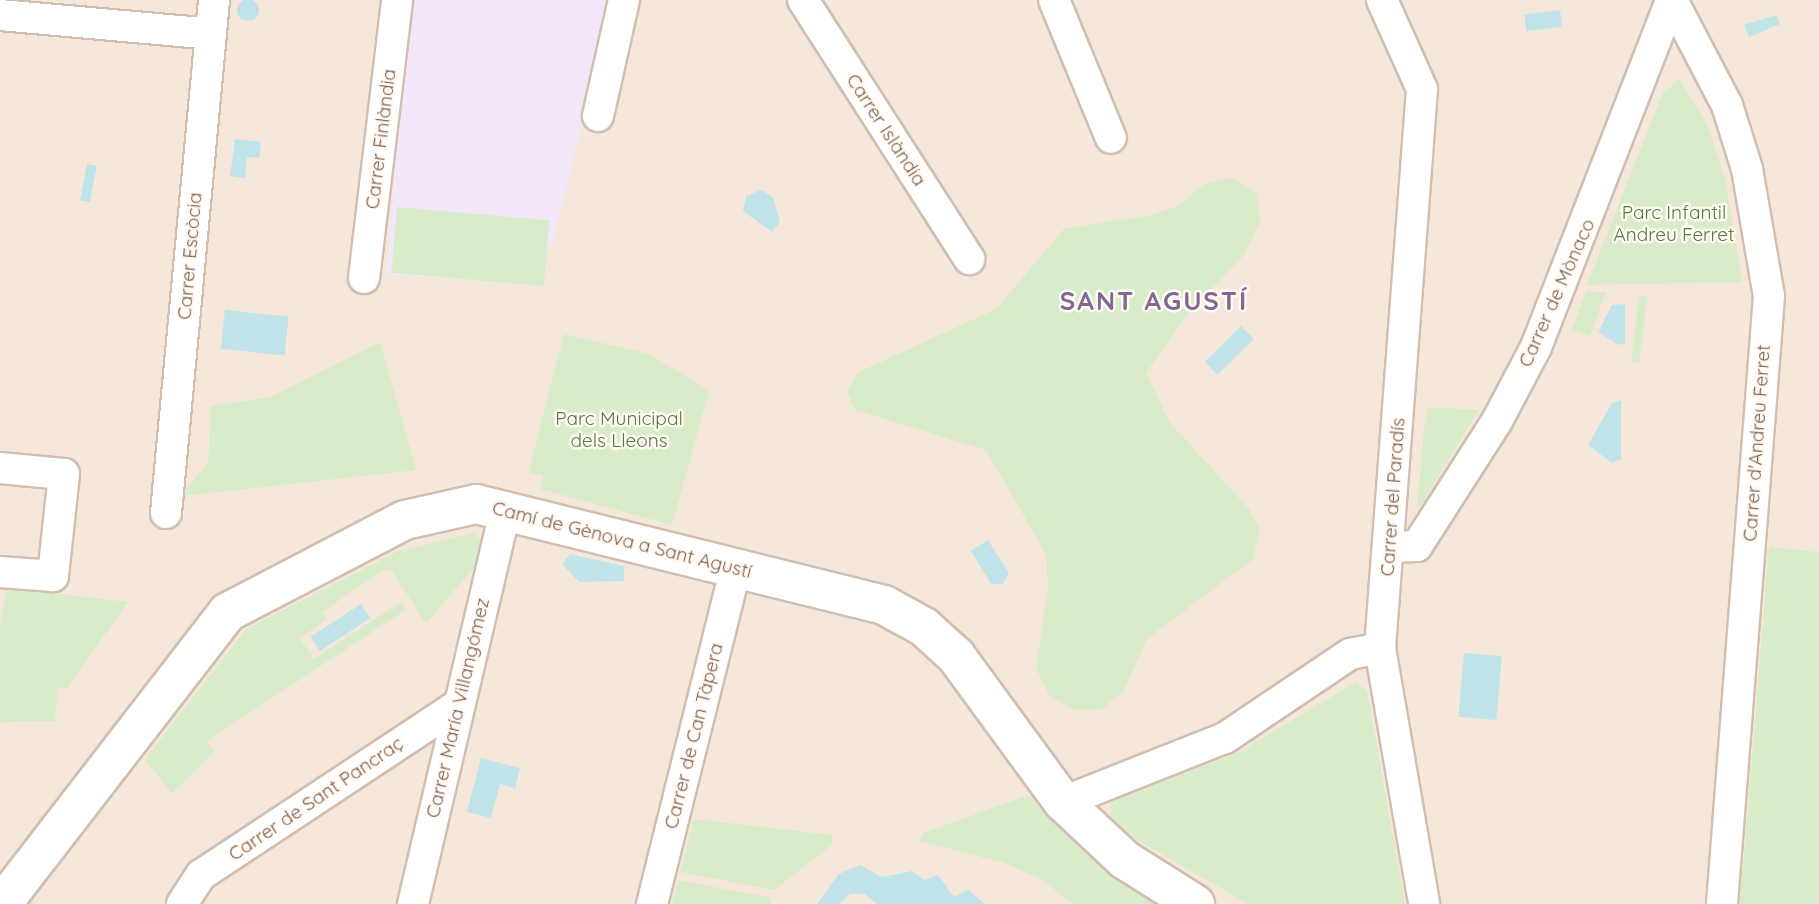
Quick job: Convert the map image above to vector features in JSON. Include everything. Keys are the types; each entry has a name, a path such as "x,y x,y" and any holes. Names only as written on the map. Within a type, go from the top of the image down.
{"street":[{"name":"Carrer Escòcia","path":"166,513 214,0"},
{"name":"Carrer Finlàndia","path":"364,278 397,0"},
{"path":"598,116 624,0"},
{"name":"Carrer Islàndia","path":"803,0 970,259"},
{"path":"1054,0 1111,138"},
{"name":"Carrer del Paradís","path":"1380,648 1392,547 1422,89 1382,0"},
{"name":"Carrer de Mònaco","path":"1392,547 1417,545 1497,421 1536,346 1671,0"},
{"name":"Carrer d'Andreu Ferret","path":"1671,0 1727,105 1747,169 1769,296 1723,904"},
{"path":"0,15 211,34"},
{"path":"0,468 64,474 53,576 0,572"},
{"name":"Camí de Gènova a Sant Agustí","path":"2,904 228,612 405,520 476,504 884,605 924,627 956,656 1063,802 1125,860 1195,904"},
{"name":"Carrer María Villangómez","path":"413,904 505,512"},
{"name":"Carrer de Can Tàpera","path":"652,904 736,567"},
{"path":"1063,802 1225,738 1350,654 1380,648 1424,904"},
{"name":"Carrer de Sant Pancraç","path":"182,904 201,875 459,704"}],"shaded area":[{"path":"0,0 1819,0 1819,904 0,904"},
{"path":"409,0 612,0 552,245 543,250 534,285 386,274"}],"green space":[{"name":"Parc Infantil Andreu Ferret","path":"1680,79 1707,125 1726,182 1742,282 1587,285 1663,93"},
{"path":"1232,178 1257,194 1260,222 1243,256 1188,313 1146,373 1170,423 1249,509 1260,529 1253,559 1146,640 1124,691 1102,709 1073,710 1049,695 1036,668 1048,588 1046,554 986,450 855,410 847,391 859,372 996,309 1064,229 1151,215 1178,206 1204,184"},
{"path":"397,207 549,220 544,286 391,273"},
{"path":"1586,292 1606,292 1590,336 1572,330"},
{"path":"1639,296 1647,297 1639,362 1631,362"},
{"name":"Parc Municipal dels Lleons","path":"564,334 649,354 709,391 672,525 540,489 543,476 529,472"},
{"path":"380,342 416,470 181,496 208,462 211,406 271,397"},
{"path":"1428,407 1479,410 1417,512 1424,430"},
{"path":"474,533 482,540 474,567 426,624 392,571 385,569 322,612 327,619 300,638 314,659 401,602 407,609 207,741 214,752 172,794 145,759 246,629 396,552"},
{"path":"1769,547 1819,552 1819,904 1740,904"},
{"path":"7,588 128,602 67,688 58,687 55,721 0,722 0,626"},
{"path":"1356,682 1367,691 1405,904 1249,904 1138,841 1110,817 1111,802 1239,752"},
{"path":"1028,795 1101,867 1155,904 1072,904 1043,880 1004,863 920,841 924,833"},
{"path":"694,819 832,835 832,845 774,890 680,872"},
{"path":"678,880 772,898 771,904 672,904"}],"water":[{"path":"248,-1 256,2 259,10 256,18 248,21 240,18 237,10 240,2"},
{"path":"1560,10 1562,27 1526,31 1524,14"},
{"path":"1776,15 1780,24 1749,37 1744,25"},
{"path":"235,139 261,142 259,158 247,157 245,178 230,176"},
{"path":"87,164 97,166 90,202 80,200"},
{"path":"761,190 773,197 780,222 772,232 743,211 746,196"},
{"path":"1625,304 1625,343 1619,345 1598,332 1612,305"},
{"path":"225,310 289,317 285,355 221,349"},
{"path":"1241,326 1254,339 1218,375 1205,362"},
{"path":"1621,400 1621,459 1612,463 1588,445 1612,403"},
{"path":"988,540 1009,573 1003,584 991,584 971,551"},
{"path":"570,554 624,566 624,581 579,582 562,564"},
{"path":"361,604 370,618 320,651 311,637"},
{"path":"1464,653 1502,656 1496,720 1458,717"},
{"path":"481,758 520,768 515,788 500,784 491,818 467,812"},
{"path":"860,865 882,877 912,871 924,880 938,875 954,897 969,890 984,904 877,904 865,894 850,894 839,904 817,904 839,874"}],"district":[{"name":"SANT AGUSTÍ","path":"1154,301"}]}
